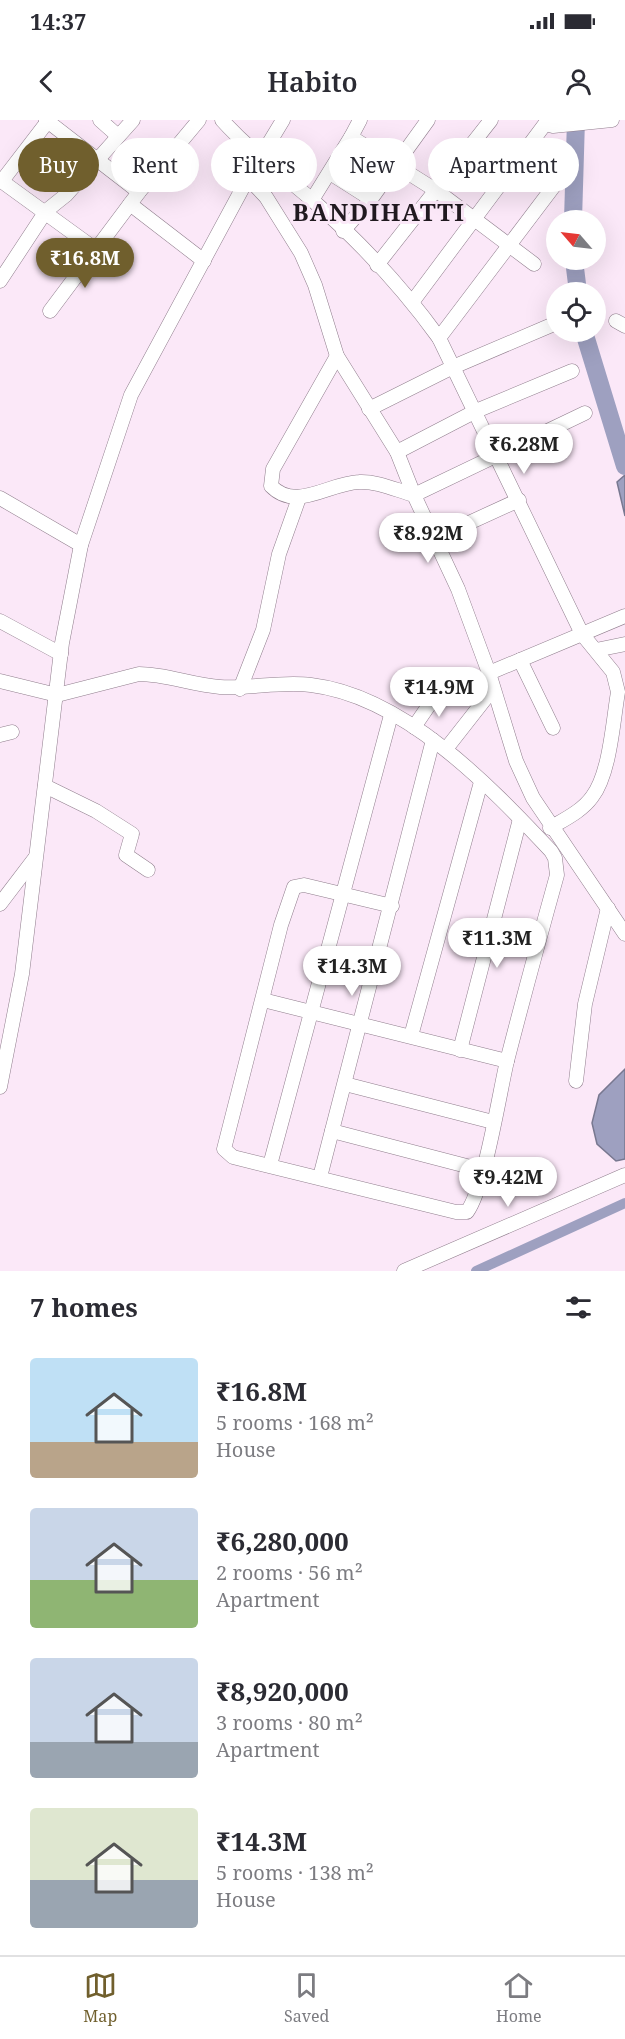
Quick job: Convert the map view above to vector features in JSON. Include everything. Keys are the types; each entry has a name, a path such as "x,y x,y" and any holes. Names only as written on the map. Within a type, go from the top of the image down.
{"street":[{"path":"100,120 118,136"},
{"path":"99,160 133,120"},
{"path":"184,138 199,120"},
{"path":"222,120 240,138"},
{"path":"272,138 283,120"},
{"path":"351,137 360,120"},
{"path":"415,138 428,120"},
{"path":"477,138 491,120"},
{"path":"69,138 47,121 2,185 46,211 94,249"},
{"path":"413,302 549,123 608,121"},
{"path":"99,162 111,171"},
{"path":"312,200 329,174"},
{"path":"0,281 46,211 69,192"},
{"path":"50,311 94,249 139,192"},
{"path":"0,1087 22,974 61,654 81,545 132,395 241,192"},
{"path":"261,192 301,253 315,285 337,356 397,452 414,495 458,589 489,673 516,761 549,826 625,934"},
{"path":"302,192 413,302 439,338 582,634 613,672 618,692 602,779 592,797 573,814 549,826 536,836"},
{"path":"360,192 371,199"},
{"path":"343,231 376,192"},
{"path":"377,265 436,192"},
{"path":"438,192 534,264"},
{"path":"439,338 548,192"},
{"path":"130,204 204,261"},
{"path":"0,254 13,261"},
{"path":"369,409 453,368 546,327"},
{"path":"337,356 273,469 271,486 285,497 299,498 348,483 361,482 414,495 498,457 585,413"},
{"path":"397,452 476,411 572,371"},
{"path":"0,498 81,545"},
{"path":"240,689 263,630 279,554 299,498"},
{"path":"460,527 519,500"},
{"path":"489,673 625,616"},
{"path":"0,621 61,654"},
{"path":"596,650 625,644"},
{"path":"520,660 553,728"},
{"path":"0,681 57,695 139,674 153,674 202,686 240,689 309,684 362,700 414,727 446,749 536,836 555,858 557,874 507,1060 482,1170 467,1212 462,1213 233,1157 224,1149 290,893 294,887 304,885 392,906"},
{"path":"446,749 493,688"},
{"path":"414,727 438,692"},
{"path":"270,1165 391,715"},
{"path":"320,1177 392,906 433,740"},
{"path":"411,1036 481,782"},
{"path":"45,786 96,810 132,834 126,855 148,870"},
{"path":"460,1050 520,819"},
{"path":"0,904 36,857"},
{"path":"576,1081 585,1004 608,908"},
{"path":"263,1000 507,1060"},
{"path":"345,1084 493,1122"},
{"path":"332,1131 482,1170"},
{"path":"404,1271 625,1175"}],"water":[{"path":"625,475 625,516 617,482"},
{"path":"625,1069 625,1159 616,1161 597,1144 592,1123 599,1095"}],"waterway":[{"path":"573,210 576,120"},
{"path":"575,270 577,282"},
{"path":"587,342 625,466"},
{"path":"476,1271 625,1203"}],"district":[{"name":"BANDIHATTI","path":"379,213"}]}
